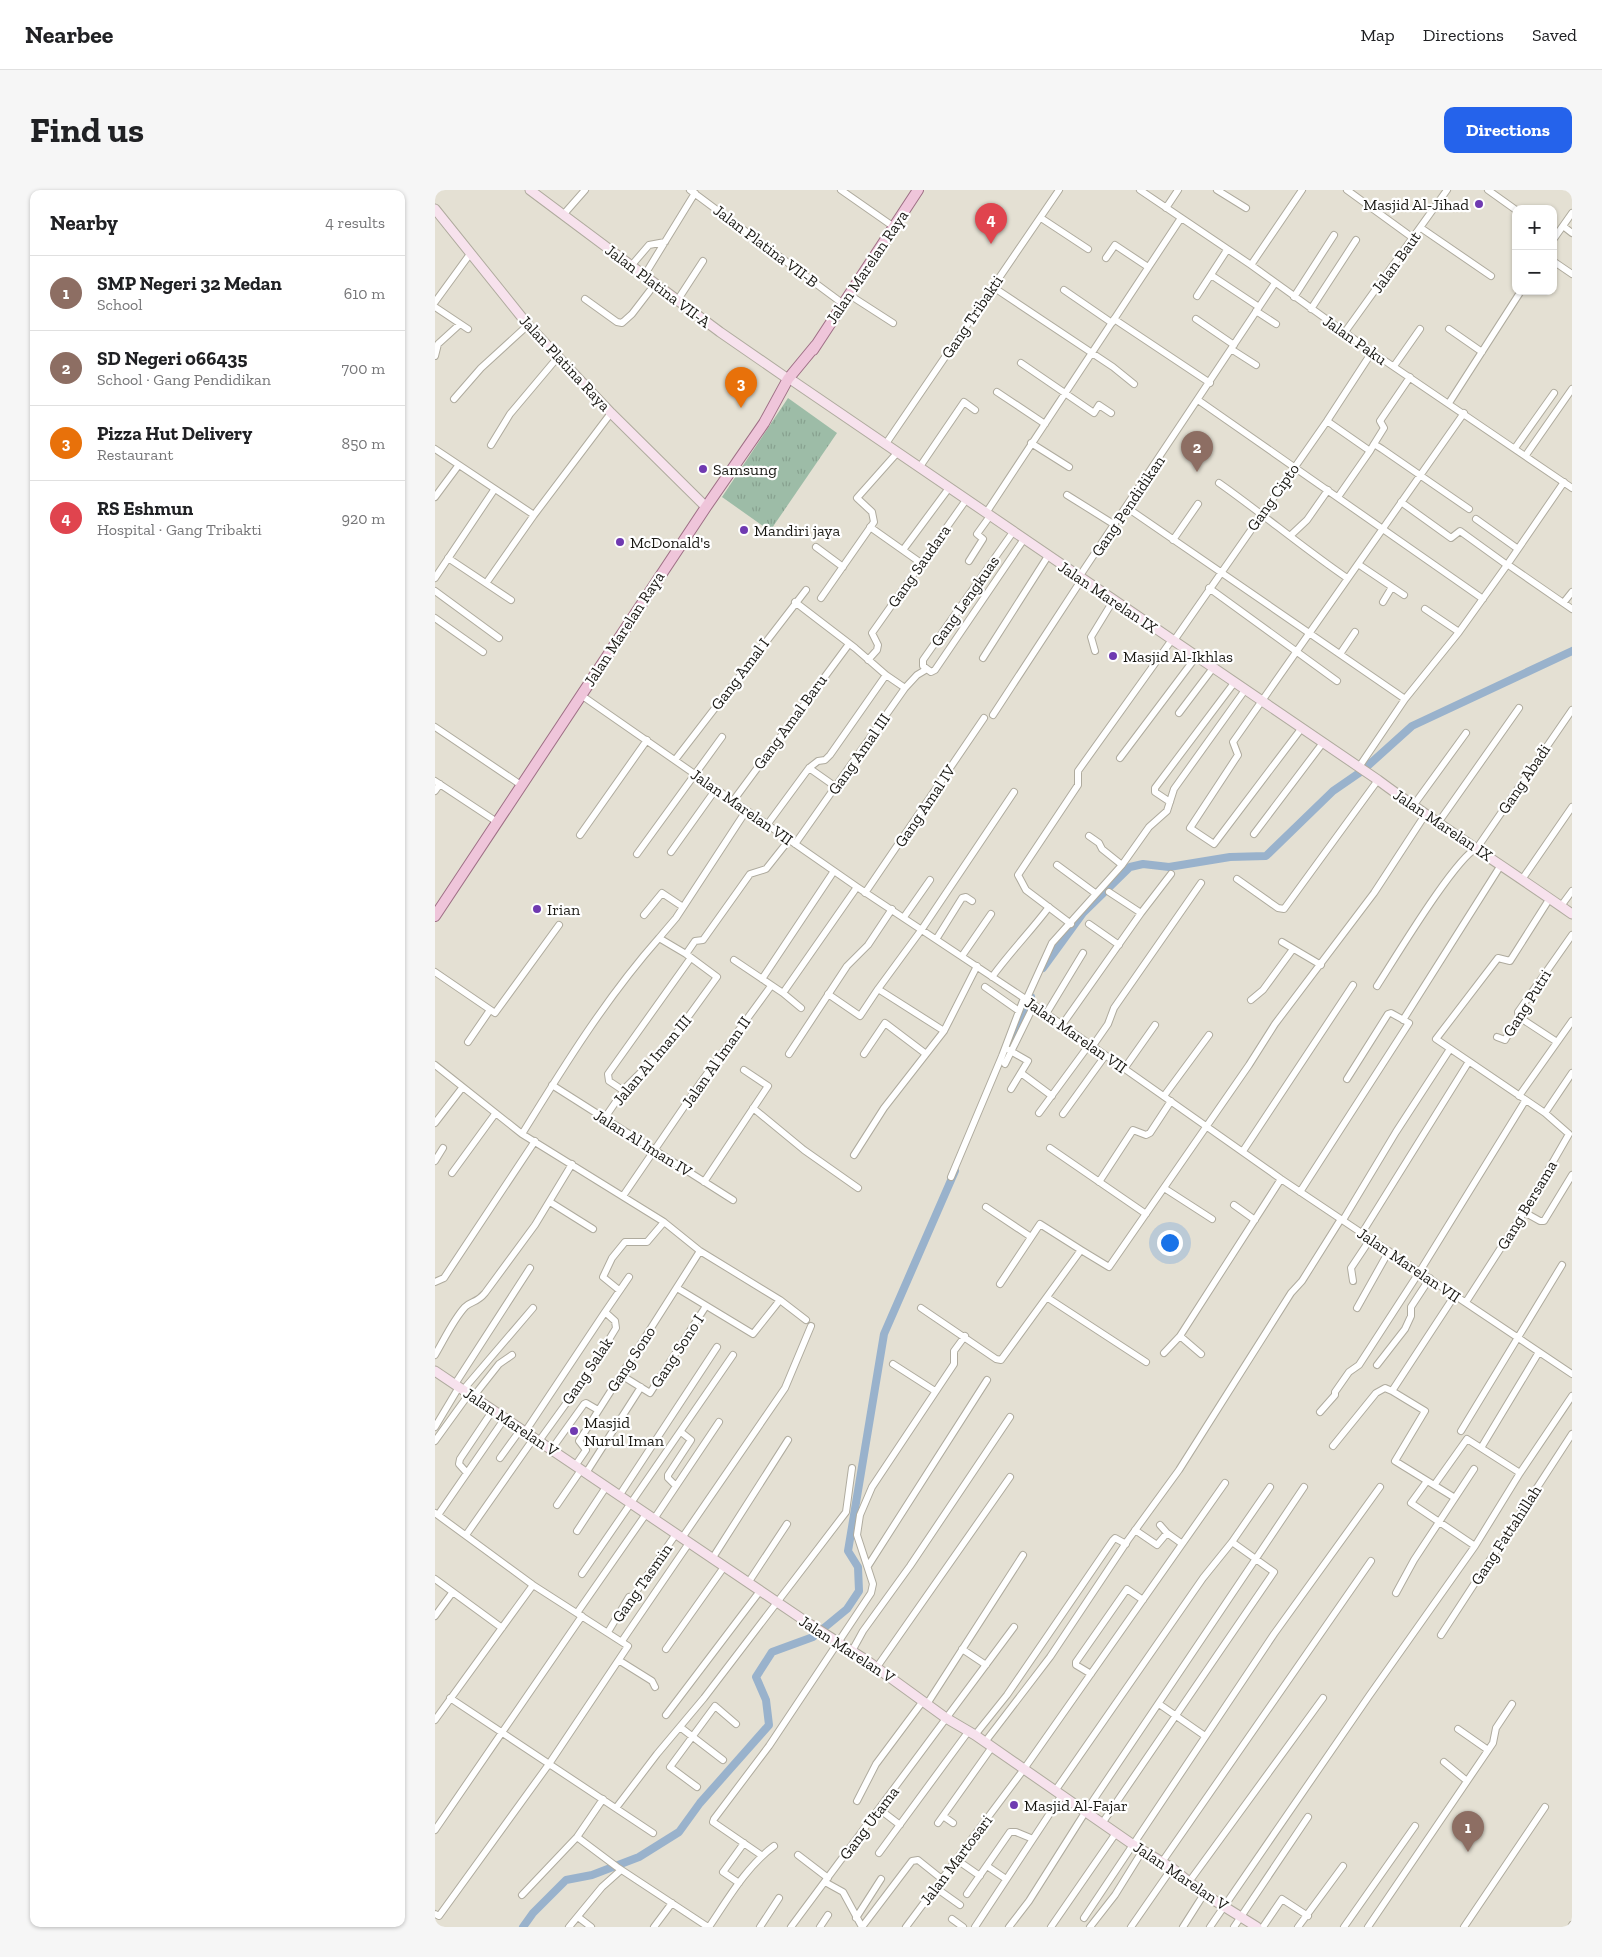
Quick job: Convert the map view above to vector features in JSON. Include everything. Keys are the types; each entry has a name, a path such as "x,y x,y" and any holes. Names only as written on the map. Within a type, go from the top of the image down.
{"main road":[{"name":"Jalan Platina VII-A","path":"530,190 677,301 791,380"},
{"name":"Jalan Marelan Raya","path":"435,916 705,506 764,423 918,190"},
{"name":"Jalan Platina Raya","path":"435,209 528,325 705,506"},
{"name":"Jalan Marelan IX","path":"791,380 1322,744 1378,780 1425,815 1523,878 1572,914"},
{"name":"Jalan Marelan V","path":"435,1371 776,1602 877,1667 946,1718 988,1744 1103,1822 1132,1844 1172,1868 1204,1894 1257,1927"}],"street":[{"path":"563,215 585,190"},
{"path":"841,190 893,227"},
{"name":"Gang Tribakti","path":"885,445 1059,190"},
{"name":"Jalan Paku","path":"1140,190 1251,265 1372,352 1572,488"},
{"path":"1166,208 1178,190"},
{"path":"1217,190 1246,208"},
{"path":"1251,265 1302,190"},
{"path":"1347,190 1413,238"},
{"name":"Jalan Baut","path":"1345,332 1447,190"},
{"path":"1488,190 1512,207"},
{"path":"644,276 692,192"},
{"name":"Jalan Platina VII-B","path":"692,192 845,298 893,323"},
{"path":"1557,235 1572,213"},
{"path":"1041,218 1088,249"},
{"path":"969,561 983,539 977,534 1031,443 1093,354 1181,218"},
{"path":"1563,226 1572,233"},
{"path":"1421,228 1491,276"},
{"path":"1294,297 1334,235"},
{"path":"1311,309 1356,240"},
{"path":"631,266 649,245 665,242"},
{"path":"1106,258 1115,245 1149,267"},
{"path":"1197,296 1227,250"},
{"path":"435,302 470,254"},
{"path":"677,301 703,261"},
{"path":"1557,265 1572,274"},
{"path":"1211,275 1276,324"},
{"name":"Gang Pendidikan","path":"993,715 1125,507 1275,283"},
{"path":"585,299 617,322 622,323 655,284"},
{"path":"993,287 1134,384"},
{"path":"1064,290 1209,383"},
{"path":"1449,403 1518,295"},
{"path":"435,307 468,329"},
{"path":"1196,319 1256,365"},
{"path":"435,356 438,344 460,324"},
{"path":"454,399 481,368 528,325"},
{"path":"1393,366 1420,329"},
{"path":"1449,329 1482,352"},
{"name":"Gang Cipto","path":"1049,906 1026,890 1018,875 1078,785 1078,771 1262,513 1372,352"},
{"path":"491,445 510,414 558,357"},
{"path":"1021,363 1094,413 1099,405 1111,413"},
{"path":"1338,497 1384,428 1380,421 1410,377"},
{"path":"1526,456 1572,389"},
{"path":"997,392 1045,424"},
{"path":"1515,448 1554,394"},
{"path":"1198,400 1483,599"},
{"path":"919,468 964,402 975,410"},
{"path":"487,582 534,515 611,412"},
{"path":"1301,729 1214,844 1211,844 1190,827 1238,755 1233,742 1464,413"},
{"path":"1327,420 1370,451"},
{"path":"1031,443 1069,467"},
{"path":"1374,444 1469,509"},
{"path":"435,449 534,515"},
{"path":"821,598 874,522 874,516 857,498 897,453"},
{"path":"435,497 458,466"},
{"path":"1363,770 1405,699 1459,632 1564,482"},
{"path":"1219,484 1262,513 1347,578"},
{"path":"903,550 949,488"},
{"path":"435,578 494,490"},
{"path":"1290,536 1307,520 1328,490"},
{"path":"1067,495 1115,525"},
{"name":"Gang Saudara","path":"868,660 877,650 878,645 872,633 966,500"},
{"path":"1401,502 1451,538 1459,530 1507,565 1572,608"},
{"path":"1173,540 1198,504"},
{"path":"1125,507 1405,699"},
{"path":"1475,519 1518,549"},
{"path":"870,527 921,563"},
{"name":"Gang Lengkuas","path":"927,670 923,666 923,660 1013,532"},
{"name":"Gang Amal III","path":"623,1091 609,1081 608,1074 688,956 695,941 703,940 750,874 766,869 792,842 836,787 905,688 917,675 927,670 931,672 935,670 1024,539"},
{"path":"815,547 843,567"},
{"path":"983,658 1048,556"},
{"path":"448,558 487,582 511,600"},
{"path":"1358,564 1404,595"},
{"path":"1383,602 1392,587"},
{"path":"1209,588 1337,681"},
{"name":"Gang Amal I","path":"675,760 806,590"},
{"path":"435,591 499,638"},
{"path":"1564,602 1572,592"},
{"path":"1095,651 1091,637 1113,601"},
{"path":"795,602 905,688"},
{"path":"1425,609 1459,632"},
{"path":"435,618 483,652"},
{"path":"1340,654 1355,632"},
{"name":"Gang Amal Baru","path":"733,801 849,644"},
{"path":"1120,758 1196,658"},
{"path":"1179,713 1213,668"},
{"path":"767,825 809,768 818,760 826,760 886,675"},
{"path":"1171,802 1154,790 1234,683"},
{"path":"951,1178 1029,1002 1051,943 1071,924 1095,893 1122,865 1137,841 1167,811 1174,789 1245,690"},
{"name":"Jalan Marelan VII","path":"581,695 865,893 937,938 1281,1179 1572,1374"},
{"path":"1438,823 1519,708"},
{"name":"Gang Abadi","path":"1377,986 1450,877 1468,852 1477,848 1572,710"},
{"name":"Gang Amal IV","path":"865,893 984,718"},
{"path":"435,727 521,785"},
{"path":"1413,806 1466,733"},
{"path":"637,854 722,737"},
{"path":"581,835 647,740"},
{"path":"1254,834 1322,744"},
{"path":"809,768 836,787"},
{"path":"1237,879 1278,908 1284,909 1378,780"},
{"path":"435,791 437,783 497,822"},
{"path":"671,852 716,789"},
{"path":"828,994 860,1016 922,929 1014,792"},
{"path":"1523,878 1572,807"},
{"path":"522,1134 552,1085 632,968 683,907 746,811"},
{"path":"1000,1284 1040,1224 1109,1267 1165,1188 1275,1024 1390,871 1425,815"},
{"path":"1089,836 1122,865"},
{"path":"1057,865 1095,893"},
{"path":"1403,1020 1501,865"},
{"path":"761,979 834,871"},
{"path":"1062,1025 1171,874"},
{"path":"904,917 930,880"},
{"path":"1039,1113 1108,1024 1114,1008 1201,883"},
{"path":"783,993 857,887"},
{"path":"1561,906 1572,891"},
{"path":"1109,892 1141,913"},
{"path":"644,915 662,893 683,907"},
{"path":"937,938 957,903 964,897 972,901"},
{"path":"1550,898 1510,961 1498,958 1436,1040 1545,1113 1572,1073"},
{"path":"992,977 1014,947 1026,937 1049,906 1071,924"},
{"path":"789,1054 847,966 867,946 892,909"},
{"path":"962,956 991,914"},
{"path":"1089,924 1119,944"},
{"path":"435,972 495,1013 559,925"},
{"name":"Gang Putri","path":"1497,1038 1505,1040 1519,1017 1518,1012 1572,934"},
{"path":"659,938 688,956"},
{"path":"1282,942 1321,965"},
{"path":"1251,1000 1263,990 1293,949"},
{"path":"1046,1014 1083,953"},
{"name":"Jalan Al Iman III","path":"604,1119 623,1091 667,1046 717,977 688,956"},
{"path":"734,960 783,993 801,1008"},
{"path":"854,1155 884,1108 944,1031 977,966"},
{"path":"1243,1152 1353,985"},
{"name":"Jalan Al Iman II","path":"623,1196 771,986"},
{"path":"985,988 1019,1011"},
{"path":"878,989 944,1031"},
{"path":"1005,1064 1019,1011 1029,1002"},
{"path":"468,1042 490,1010"},
{"path":"1300,1192 1409,1024 1391,1013 1388,1014 1347,1079"},
{"path":"1519,1017 1557,1042"},
{"path":"1519,1096 1572,1021"},
{"path":"864,1054 885,1023 926,1054"},
{"path":"1124,1070 1155,1025"},
{"path":"1164,1096 1209,1035"},
{"path":"1008,1050 1028,1061 1011,1089"},
{"path":"938,1823 988,1744 1135,1530 1179,1470 1291,1292 1302,1281 1342,1220 1449,1050"},
{"path":"1063,1114 1105,1056"},
{"path":"1362,1233 1468,1062"},
{"path":"435,1065 522,1134 664,1222 700,1251 780,1300 806,1320"},
{"path":"704,1182 768,1086 744,1070"},
{"path":"1021,1073 1052,1096"},
{"name":"Jalan Al Iman IV","path":"552,1085 733,1200"},
{"path":"435,1123 462,1088"},
{"path":"1320,1412 1335,1395 1335,1392 1349,1372 1359,1364 1420,1271 1525,1100"},
{"path":"1099,1182 1133,1130 1146,1135 1150,1133 1171,1101"},
{"path":"753,1108 804,1150 858,1188"},
{"name":"Gang Bersama","path":"1466,1302 1524,1212 1569,1135 1545,1113"},
{"path":"452,1173 495,1114"},
{"path":"435,1282 444,1278 535,1141"},
{"path":"435,1160 443,1148"},
{"path":"1050,1148 1146,1214"},
{"path":"435,1355 465,1307 476,1302 485,1293 550,1202 572,1164"},
{"path":"1524,1212 1541,1222 1544,1220 1572,1175"},
{"path":"1164,1353 1180,1336 1281,1179"},
{"path":"1165,1188 1212,1220"},
{"path":"550,1202 593,1229"},
{"path":"1234,1205 1255,1220"},
{"path":"986,1207 1031,1237"},
{"path":"619,1290 603,1277 620,1245 625,1242 647,1242 664,1222"},
{"path":"1353,1281 1351,1268 1371,1238"},
{"path":"921,1308 965,1336 996,1359 1001,1360 1048,1298 1081,1250"},
{"name":"Gang Sono","path":"581,1470 586,1450 579,1441 700,1251"},
{"path":"1357,1308 1389,1251"},
{"path":"1461,1431 1562,1265"},
{"path":"435,1440 530,1268"},
{"name":"Gang Salak","path":"537,1440 591,1368 616,1328 615,1321 605,1312 629,1277"},
{"path":"1377,1365 1405,1329 1411,1316 1411,1307 1430,1278"},
{"path":"677,1288 753,1334 780,1300"},
{"path":"1392,1391 1455,1296"},
{"path":"1048,1298 1146,1362"},
{"name":"Gang Sono I","path":"621,1375 650,1393 706,1306"},
{"path":"435,1427 533,1308"},
{"path":"500,1458 523,1431 605,1312"},
{"path":"622,1641 682,1538 785,1388 811,1326"},
{"path":"761,1855 713,1822 714,1819 769,1746 871,1593 873,1584 869,1566 858,1540 860,1515 872,1486 954,1364 954,1351 965,1336"},
{"path":"1180,1336 1201,1354"},
{"path":"619,1496 717,1347"},
{"path":"1481,1448 1539,1352"},
{"path":"464,1390 512,1355"},
{"path":"582,1574 733,1355"},
{"path":"893,1364 935,1392"},
{"path":"869,1566 960,1427 987,1380"},
{"path":"557,1505 641,1387"},
{"path":"1333,1446 1376,1393 1385,1388 1425,1411 1395,1460 1455,1498"},
{"path":"1210,1927 1475,1546 1520,1473 1572,1396"},
{"path":"551,1450 584,1404 586,1403 598,1410"},
{"path":"467,1472 459,1464 460,1459 493,1410"},
{"path":"435,1914 439,1916 549,1764 628,1648 622,1641 533,1585 436,1514 505,1418"},
{"path":"852,1651 863,1630 910,1566 1010,1418"},
{"path":"435,1830 580,1615 650,1516 676,1486 719,1422"},
{"path":"676,1486 668,1478 668,1475 691,1440 681,1432"},
{"name":"Gang Fattahillah","path":"1441,1636 1572,1434"},
{"path":"1435,1484 1467,1439 1520,1473"},
{"path":"466,1535 537,1440"},
{"path":"712,1559 788,1440"},
{"path":"616,1808 704,1698 846,1512 852,1468"},
{"path":"1396,1593 1438,1523 1474,1469"},
{"path":"877,1667 1009,1478"},
{"path":"1427,1481 1411,1504 1475,1546"},
{"name":"Jalan Martosari","path":"906,1927 943,1880 1024,1769 1225,1483"},
{"path":"577,1531 606,1487"},
{"path":"975,1927 1033,1839 1058,1793 1203,1578 1232,1542 1270,1487"},
{"path":"1009,1927 1052,1867 1086,1811 1304,1487"},
{"path":"1084,1918 1274,1634 1380,1487"},
{"path":"748,1583 787,1524"},
{"path":"1160,1526 1181,1543"},
{"path":"1135,1530 1157,1545 1167,1533"},
{"name":"Gang Tasmin","path":"608,1632 629,1597 633,1596 682,1538"},
{"path":"879,1853 972,1734 1007,1695 1113,1540 1115,1538 1126,1544"},
{"path":"1103,1822 1274,1572 1232,1542"},
{"path":"857,1801 866,1788 875,1764 925,1702 1023,1555"},
{"path":"1162,1862 1371,1561"},
{"path":"666,1649 724,1567"},
{"path":"435,1579 502,1628"},
{"path":"435,1720 533,1585"},
{"path":"1091,1674 1076,1665 1076,1662 1127,1589 1143,1600"},
{"path":"666,1715 759,1590"},
{"path":"435,1616 452,1593"},
{"name":"Gang Utama","path":"791,1927 1014,1627"},
{"path":"962,1649 986,1665"},
{"path":"620,1661 652,1681 655,1686"},
{"path":"451,1698 653,1833"},
{"path":"704,1698 736,1724"},
{"path":"1189,1882 1323,1698"},
{"path":"1159,1704 1205,1736"},
{"path":"1368,1927 1493,1743 1496,1728 1512,1704"},
{"path":"697,1787 670,1767 715,1706"},
{"path":"680,1727 723,1760"},
{"path":"1458,1729 1488,1750"},
{"path":"1444,1762 1467,1781"},
{"path":"522,1894 577,1837 603,1799"},
{"path":"1464,1927 1545,1807"},
{"path":"879,1809 900,1825"},
{"path":"943,1816 953,1823"},
{"path":"1234,1927 1308,1817"},
{"path":"1344,1927 1415,1826"},
{"path":"967,1894 1010,1832 1033,1839"},
{"path":"1051,1927 1117,1833"},
{"path":"577,1837 619,1868 709,1927 761,1855 774,1846"},
{"path":"739,1883 723,1872 744,1843"},
{"path":"1090,1927 1115,1895 1143,1850"},
{"path":"798,1855 826,1880 843,1892 862,1927 912,1861 918,1860 943,1880"},
{"path":"957,1860 980,1876"},
{"path":"987,1866 1006,1879"},
{"path":"1298,1927 1308,1916 1343,1866"},
{"path":"569,1927 619,1868"},
{"path":"1131,1927 1172,1868"},
{"path":"856,1918 881,1880"},
{"path":"936,1888 960,1905"},
{"path":"1183,1927 1204,1894"},
{"path":"760,1927 779,1898"},
{"path":"1263,1927 1283,1899 1308,1916"},
{"path":"655,1927 672,1902"},
{"path":"820,1927 828,1916"},
{"path":"578,1917 591,1927"},
{"path":"952,1919 963,1927"}],"green space":[{"path":"788,398 837,433 770,531 722,497"}],"waterway":[{"path":"1043,968 1083,913 1130,867 1143,864 1169,867 1230,857 1266,856 1333,791 1362,771 1412,726 1572,651"},
{"path":"1006,1055 1031,997"},
{"path":"523,1927 533,1913 566,1880 592,1875 639,1857 679,1832 700,1803 769,1725 766,1700 756,1677 772,1652 813,1637 847,1609 859,1591 858,1567 848,1551 884,1334 955,1171"}],"place":[{"name":"Masjid Al-Jihad","path":"1479,204"},
{"name":"RS Eshmun","path":"991,244"},
{"name":"Pizza Hut Delivery","path":"741,408"},
{"name":"Samsung","path":"703,469"},
{"name":"SD Negeri 066435","path":"1197,472"},
{"name":"Mandiri jaya","path":"744,530"},
{"name":"McDonald's","path":"620,542"},
{"name":"Masjid Al-Ikhlas","path":"1113,656"},
{"name":"Irian","path":"537,909"},
{"name":"Masjid Nurul Iman","path":"574,1431"},
{"name":"Masjid Al-Fajar","path":"1014,1805"},
{"name":"SMP Negeri 32 Medan","path":"1468,1852"}]}
